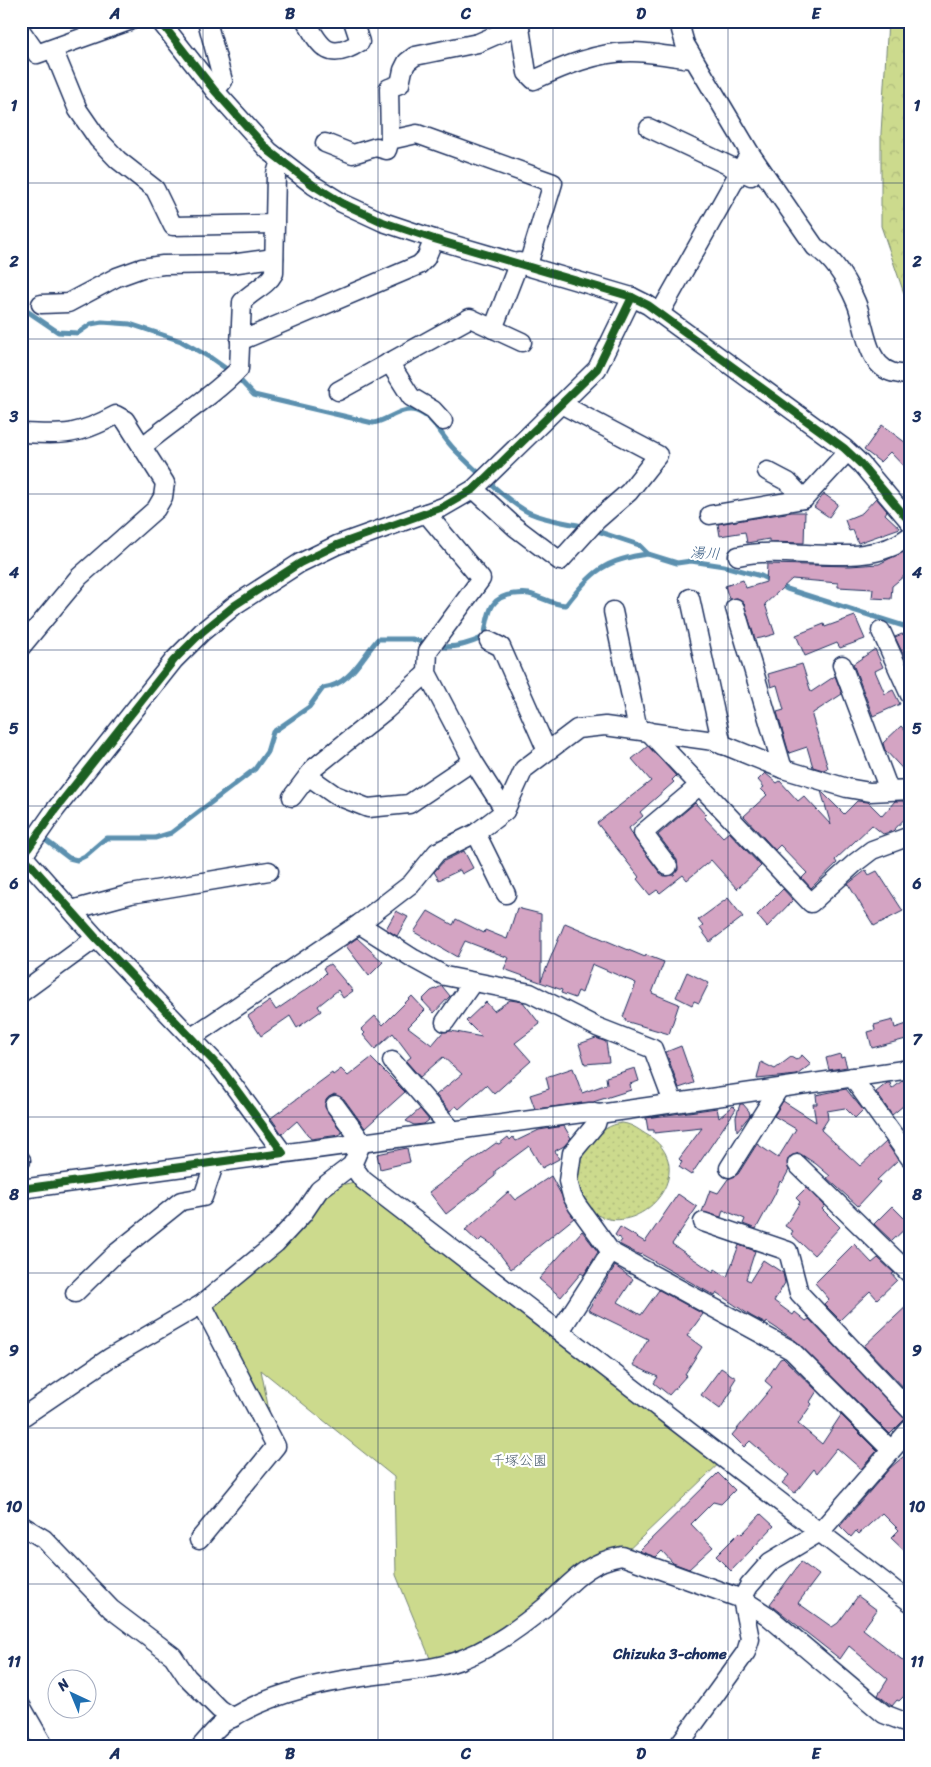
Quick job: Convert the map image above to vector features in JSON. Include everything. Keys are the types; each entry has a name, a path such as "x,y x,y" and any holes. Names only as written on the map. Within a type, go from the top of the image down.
{"street":[{"path":"45,51 129,21"},
{"path":"160,21 215,91 280,161 342,203 383,222 434,239 632,297 660,313 848,452 861,464 910,522"},
{"path":"207,21 223,81 215,91"},
{"path":"306,21 316,41 327,50 336,52 349,50 360,42 353,21"},
{"path":"684,21 681,30 685,44 750,153 815,247 827,255 848,287 856,302 867,343 873,356 889,372 910,376"},
{"path":"324,143 353,154 376,147 387,150 390,140 390,88 400,84 407,62 415,56 478,42 519,23 527,73 534,80 573,64 601,56 630,52 693,59"},
{"path":"21,31 45,51 78,110 98,139 118,160 155,189 173,226 275,224"},
{"path":"649,128 740,172 772,185"},
{"path":"390,140 417,134 553,183 524,264 493,329"},
{"path":"660,313 750,153"},
{"path":"142,447 171,422 226,382 239,369 242,302 270,281 274,273 276,174 280,161"},
{"path":"240,341 419,265 426,258 434,239"},
{"path":"41,304 68,303 117,277 142,268 163,265 231,264 274,258"},
{"path":"284,1153 222,1070 96,938 22,856 54,810 174,660 202,632 235,605 300,563 337,545 443,507 482,481 597,370 632,297"},
{"path":"338,391 470,318 522,342"},
{"path":"389,362 411,397 433,410 443,421"},
{"path":"482,481 515,527 560,561 592,526 630,492 658,455 561,404"},
{"path":"21,433 67,435 92,428 116,415 125,420 165,483 163,497 156,509 79,577 21,648"},
{"path":"710,515 804,499 848,452"},
{"path":"767,471 788,482 804,499"},
{"path":"426,513 481,579 428,651 427,673 473,761 505,812"},
{"path":"738,556 772,552 868,555 898,545 910,536"},
{"path":"690,598 722,745"},
{"path":"735,608 782,769"},
{"path":"613,611 643,730 700,785 812,903 855,862 872,850 910,836"},
{"path":"881,631 910,695"},
{"path":"489,641 501,647 547,752"},
{"path":"842,665 890,790"},
{"path":"292,797 314,768 386,710 427,673"},
{"path":"192,1037 359,924 411,884 437,852 476,833 505,812 524,769 577,729 605,726 714,741 782,769 846,788 870,792 910,790"},
{"path":"308,776 335,795 368,808 409,804 473,761"},
{"path":"668,866 643,833 700,785"},
{"path":"476,833 506,894"},
{"path":"72,910 131,894 269,871"},
{"path":"359,924 414,960 445,976 530,993 596,1027 653,1049 673,1102"},
{"path":"21,993 96,938"},
{"path":"445,1022 473,982"},
{"path":"392,1061 452,1130"},
{"path":"21,1189 590,1112 599,1114 673,1102 778,1090 852,1077 910,1070"},
{"path":"852,1077 910,1158"},
{"path":"730,1168 778,1090"},
{"path":"335,1105 362,1142"},
{"path":"599,1114 596,1124 572,1153 568,1181 572,1196 577,1205 611,1252 791,1350 891,1450"},
{"path":"21,1418 112,1357 202,1304 276,1242 302,1215 319,1190 352,1165 362,1142"},
{"path":"75,1293 115,1254 181,1201 203,1197 215,1162"},
{"path":"798,1164 910,1274"},
{"path":"352,1165 363,1180 910,1602"},
{"path":"703,1222 788,1251 799,1293 910,1410"},
{"path":"560,1331 611,1252"},
{"path":"199,1540 276,1446 202,1304"},
{"path":"678,1746 746,1652 750,1639 742,1599 749,1586 770,1562 820,1532 891,1450 908,1434"},
{"path":"21,1525 44,1539 111,1609 172,1656 187,1678 219,1709 233,1718"},
{"path":"201,1746 225,1722 278,1697 313,1685 434,1668 465,1659 486,1648 519,1626 544,1607 575,1576 604,1559 622,1556 742,1599 768,1616 884,1714 910,1724"},
{"path":"21,1706 44,1746"}],"green space":[{"path":"888,21 910,21 910,311 881,226 881,133"},
{"path":"622,1123 633,1126 649,1136 664,1150 669,1166 667,1183 658,1198 645,1210 629,1218 611,1219 593,1213 584,1207 571,1167 599,1133 613,1125"},
{"name":"千塚公園","path":"363,1180 725,1458 622,1556 544,1607 434,1668 396,1575 394,1477 261,1370 276,1446 202,1304 319,1190"}],"building":[{"path":"882,425 910,446 910,473 890,452 880,462 864,450"},
{"path":"824,494 838,504 829,517 814,507"},
{"path":"876,498 887,511 885,514 900,528 858,543 853,530 849,531 845,520 862,513"},
{"path":"792,512 805,512 804,543 769,542 769,539 747,543 745,532 720,536 718,524"},
{"path":"910,548 910,571 892,586 891,599 872,598 873,589 838,587 838,583 792,579 765,604 775,634 761,638 755,639 743,601 737,598 729,599 725,586 743,580 746,588 766,582 767,564 850,566 879,564"},
{"path":"855,616 865,639 840,648 837,643 805,656 796,635 824,624 825,627"},
{"path":"902,634 910,637 910,669 895,637"},
{"path":"875,649 883,667 875,671 885,694 893,690 900,704 873,716 853,664"},
{"path":"802,664 811,692 835,676 842,694 813,713 812,716 828,768 823,770 813,767 807,747 789,753 777,712 784,710 777,685 771,687 768,674"},
{"path":"901,726 910,736 910,777 885,750 883,743"},
{"path":"648,746 676,776 672,780 674,782 640,812 643,816 629,828 635,839 660,873 664,876 674,875 678,870 677,860 658,835 695,803 706,815 704,817 723,837 729,832 761,866 737,889 711,860 687,880 683,875 660,893 657,890 650,895 637,879 639,877 597,823 651,781 632,759"},
{"path":"765,773 777,783 780,781 798,801 804,796 831,825 821,791 844,814 857,801 868,802 882,816 895,801 903,801 910,807 910,813 893,831 883,834 872,825 835,860 837,863 811,888 802,878 807,873 780,845 775,850 744,816 767,795 761,789 764,787 758,780"},
{"path":"464,851 473,868 462,874 460,870 439,880 434,872 444,861"},
{"path":"866,870 869,875 877,871 903,911 874,926 848,884"},
{"path":"783,889 793,900 767,927 757,915"},
{"path":"728,898 743,917 710,942 700,928 703,926 698,920"},
{"path":"517,908 541,914 541,981 565,923 645,957 646,955 664,962 652,993 679,1004 669,1034 625,1021 626,1019 623,1017 636,983 592,964 582,993 578,991 575,998 561,993 562,990 504,969 509,958 465,941 457,957 414,932 428,911 453,925 456,919 484,933 485,930 507,939"},
{"path":"396,911 408,917 397,936 386,929"},
{"path":"357,938 383,962 369,976 346,946"},
{"path":"330,964 353,991 343,998 338,990 318,1006 321,1011 297,1028 290,1016 261,1036 248,1016 270,1001 276,1010 317,982 326,973 323,968"},
{"path":"687,972 709,983 699,1003 694,1001 692,1005 676,997"},
{"path":"442,986 450,996 434,1013 422,1000 431,991"},
{"path":"412,996 425,1010 408,1027 432,1045 443,1032 451,1031 482,1037 466,1021 486,1002 494,1011 510,1000 523,1002 540,1024 515,1043 531,1061 494,1094 486,1085 459,1109 456,1106 450,1111 436,1095 462,1074 443,1057 420,1077 406,1061 411,1057 393,1033 375,1049 363,1035 365,1033 361,1029 375,1016 383,1025"},
{"path":"893,1020 895,1028 910,1023 910,1038 872,1048 868,1032 875,1030 874,1025"},
{"path":"596,1038 606,1042 609,1062 585,1064 579,1044"},
{"path":"681,1046 694,1083 679,1088 666,1052"},
{"path":"840,1054 841,1058 844,1057 847,1067 829,1070 826,1058"},
{"path":"802,1055 811,1064 797,1075 757,1079 761,1062 775,1069 791,1057 796,1060"},
{"path":"371,1058 405,1092 365,1128 344,1099 334,1094 326,1100 325,1107 342,1133 311,1139 297,1121 282,1134 271,1118 332,1073 333,1075 341,1069 348,1076"},
{"path":"573,1068 582,1093 607,1084 606,1077 635,1068 639,1081 630,1084 631,1090 593,1102 535,1109 530,1095 549,1089 546,1077"},
{"path":"910,1080 910,1114 903,1106 892,1115 876,1092 887,1083 890,1083 892,1089 902,1081"},
{"path":"846,1089 863,1110 855,1118 845,1108 827,1111 828,1119 821,1130 860,1166 886,1142 898,1160 877,1180 880,1182 858,1206 827,1178 830,1176 799,1153 789,1157 787,1162 789,1170 782,1183 780,1181 756,1229 743,1224 745,1219 723,1210 721,1217 702,1212 710,1190 718,1193 728,1179 738,1174 757,1144 778,1158 796,1129 774,1116 783,1101 816,1122 813,1104 817,1104 816,1095"},
{"path":"740,1104 743,1104 750,1115 737,1131 736,1117"},
{"path":"733,1106 736,1109 691,1175 679,1167 682,1162 679,1159 702,1128 654,1133 654,1130 648,1130 646,1118 717,1108 719,1118"},
{"path":"420,1109 429,1120 424,1124 414,1125 406,1121"},
{"path":"564,1126 571,1138 564,1146 555,1151 559,1159 542,1168 529,1146 495,1171 495,1176 446,1214 429,1192 496,1143 499,1144 508,1137 510,1140 513,1137 516,1141 539,1130"},
{"path":"407,1148 410,1162 380,1169 377,1154"},
{"path":"551,1176 574,1218 511,1269 493,1245 482,1238 478,1242 465,1230 508,1192 515,1200"},
{"path":"806,1188 825,1206 822,1209 840,1227 814,1255 791,1234 793,1231 785,1226 800,1202 796,1198"},
{"path":"678,1194 697,1207 672,1244 713,1272 715,1269 727,1277 739,1245 755,1251 746,1279 750,1281 763,1260 783,1273 785,1283 774,1301 793,1315 795,1312 806,1321 809,1319 905,1419 890,1434 796,1341 767,1322 766,1324 751,1316 717,1293 715,1296 641,1254 619,1244 622,1240 615,1235 620,1227 645,1242"},
{"path":"892,1206 910,1224 892,1241 874,1224"},
{"path":"582,1231 598,1252 584,1275 581,1273 561,1297 539,1279"},
{"path":"854,1244 872,1263 878,1258 894,1273 892,1274 897,1280 877,1299 870,1291 840,1320 824,1304 829,1299 815,1283"},
{"path":"615,1266 633,1279 618,1302 641,1315 659,1290 703,1314 687,1336 702,1347 685,1374 687,1375 669,1395 654,1383 658,1377 633,1365 648,1339 588,1310"},
{"path":"910,1303 910,1394 864,1346"},
{"path":"783,1358 817,1391 810,1402 812,1404 798,1424 822,1444 841,1415 877,1451 861,1469 837,1448 817,1473 814,1469 795,1493 782,1483 789,1475 750,1441 744,1447 732,1435 772,1387 765,1381 780,1359"},
{"path":"721,1368 736,1378 731,1386 733,1389 720,1409 701,1395"},
{"path":"904,1456 910,1462 910,1556 891,1538 899,1530 882,1513 859,1534 856,1531 851,1537 840,1526 890,1468"},
{"path":"718,1473 735,1490 721,1504 713,1502 691,1524 713,1547 689,1569 673,1563 662,1551 656,1557 639,1551"},
{"path":"761,1514 774,1526 731,1571 716,1556 740,1532 742,1534"},
{"path":"801,1562 819,1575 798,1603 832,1627 838,1623 858,1596 877,1610 863,1629 910,1666 910,1690 892,1706 878,1695 888,1679 849,1646 840,1659 770,1604"}],"waterway":[{"path":"21,307 58,332 78,333 91,324 102,322 130,324 181,341 211,358 235,375 254,395 373,423 405,410 416,411 433,422 449,444 480,475 521,508 544,518 586,527"},
{"name":"湯川","path":"594,530 639,545 648,554 677,563 691,561 724,566 761,576 787,589 910,628"},
{"path":"437,646 461,645 484,637 494,603 505,596 529,594 557,604 566,605 583,584 601,569 621,559 648,554"},
{"path":"21,831 44,839 69,858 77,860 85,856 106,838 155,838 171,833 255,769 267,752 273,732 309,707 323,688 341,682 348,676 378,639 412,639 429,644"}],"cycle path":[{"path":"160,21 215,91 269,151 313,185 342,203 383,222 434,239 632,297 648,305 844,448 861,464 910,522"},
{"path":"21,1189 283,1153 222,1070 96,938 23,856 55,810 174,660 202,632 235,605 300,563 337,545 443,507 474,489 597,369 632,297"}],"district":[{"name":"Chizuka 3-chome","path":"670,1654"}]}
